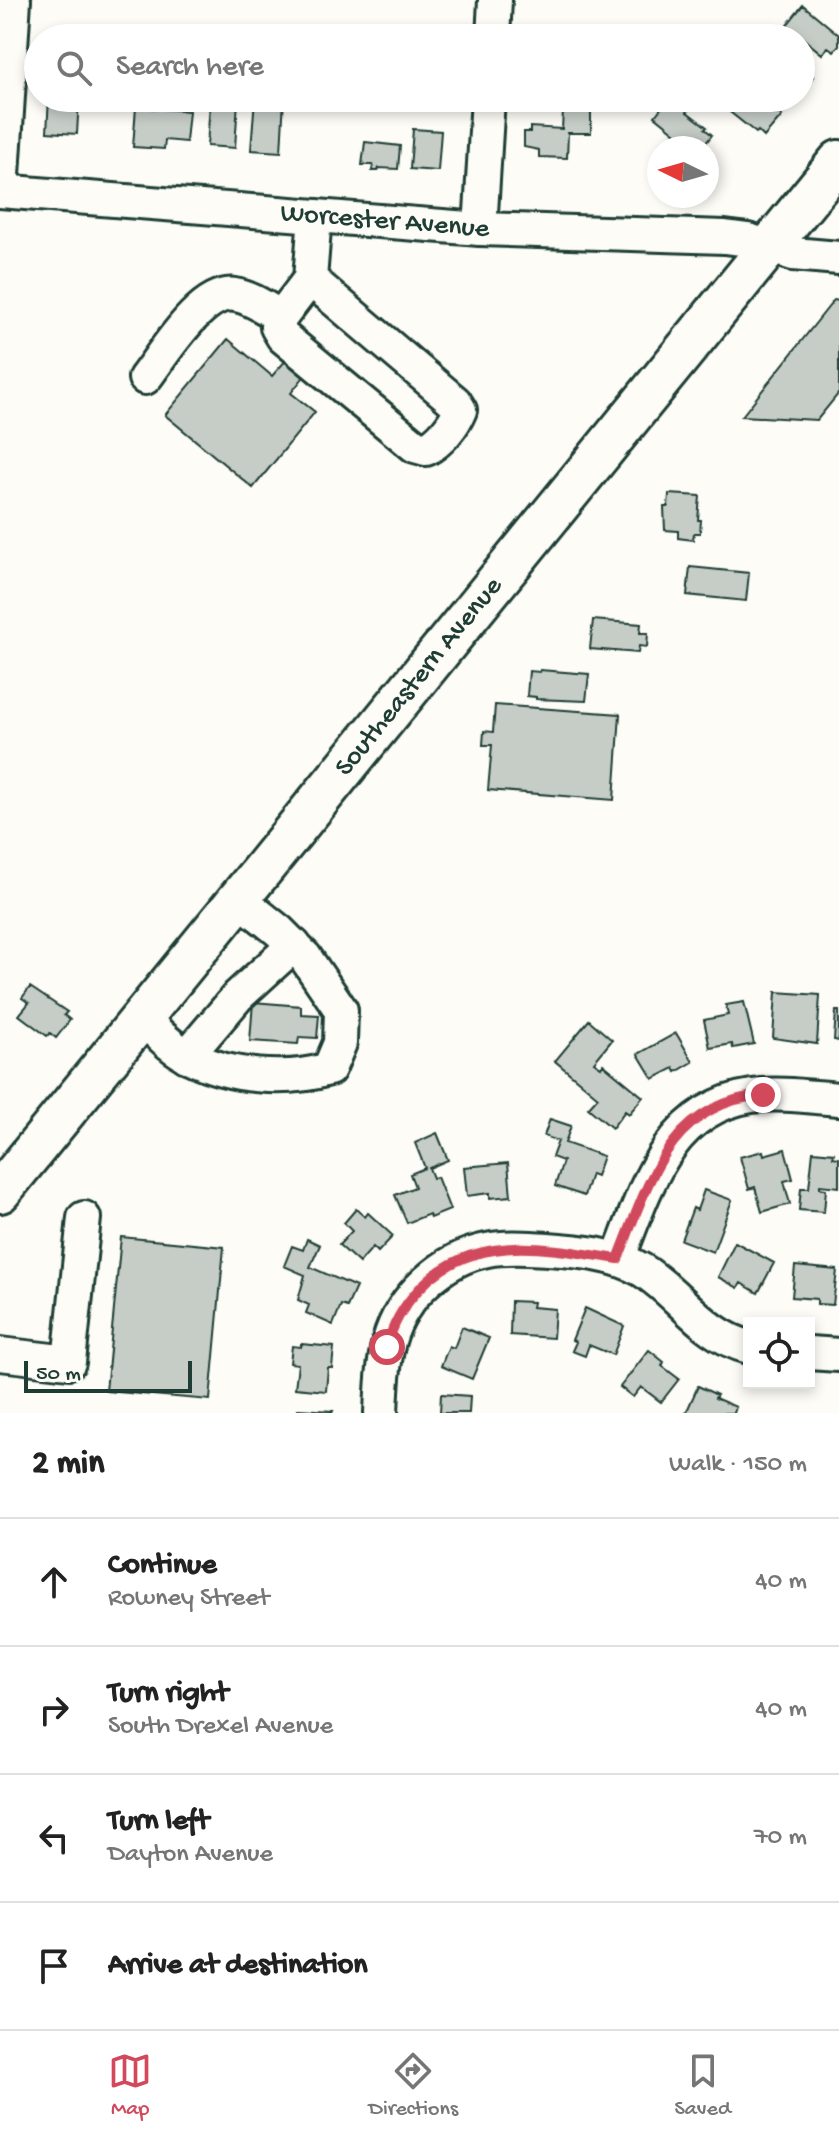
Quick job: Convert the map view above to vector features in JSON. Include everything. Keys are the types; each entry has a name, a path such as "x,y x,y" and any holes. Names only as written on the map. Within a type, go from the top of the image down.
{"main road":[{"name":"Southeastern Avenue","path":"0,1192 839,161"}],"street":[{"path":"1,191 14,0"},
{"path":"494,24 495,0"},
{"path":"480,229 487,112"},
{"name":"Worcester Avenue","path":"1,191 480,229 725,237 803,256 839,258"},
{"path":"310,279 455,402 460,410 456,419 434,445 426,449 415,446 283,337 277,327 310,279 315,216"},
{"path":"145,378 194,316 216,296 238,295 281,317"},
{"path":"142,1018 187,1056 213,1067 261,1075 305,1076 329,1069 340,1043 341,1010 294,945 239,899"},
{"path":"187,1056 238,996 294,945"},
{"path":"618,1259 658,1162 670,1144 693,1121 721,1105 753,1096 839,1099"},
{"path":"0,1354 69,1362 84,1218"},
{"path":"381,1413 390,1337 411,1298 426,1282 473,1253 506,1247 563,1250 618,1259 657,1280 709,1330 743,1345"},
{"path":"815,1353 839,1355"}],"building":[{"path":"803,5 839,35 839,45 834,51 828,47 822,54 815,48 815,24 788,24"},
{"path":"48,112 78,112 77,134 47,132"},
{"path":"136,112 189,112 186,142 165,140 164,149 133,147"},
{"path":"209,112 237,112 235,148 207,146"},
{"path":"254,112 283,112 281,152 251,150"},
{"path":"563,112 591,112 591,133 568,133 567,158 539,157 539,150 524,147 524,132 530,132 530,127 562,129"},
{"path":"658,112 687,112 707,127 705,129 712,135 680,136 655,116"},
{"path":"730,112 777,112 782,116 764,137 758,131 756,133"},
{"path":"413,129 441,131 438,171 410,169"},
{"path":"365,142 400,146 398,169 379,168 372,171 373,165 362,165"},
{"path":"834,300 839,301 839,393 817,420 742,416"},
{"path":"228,339 272,376 287,359 306,374 291,393 315,412 253,488 165,415"},
{"path":"669,494 700,496 700,533 694,533 693,540 678,538 678,531 665,530 664,507 668,507"},
{"path":"690,567 749,573 746,601 687,595"},
{"path":"593,620 641,624 640,633 648,633 647,647 639,646 638,653 590,649"},
{"path":"529,671 589,674 586,701 527,696"},
{"path":"495,705 620,714 614,800 488,790 492,745 483,745 484,731 493,732"},
{"path":"30,987 67,1012 64,1015 70,1020 56,1038 50,1033 47,1036 19,1015 29,1003 22,998"},
{"path":"776,992 820,995 817,1044 773,1038"},
{"path":"253,1002 301,1006 301,1014 319,1015 317,1038 299,1037 298,1044 250,1041"},
{"path":"744,1002 754,1044 710,1048 704,1020 728,1015 726,1005"},
{"path":"836,1011 839,1011 839,1041 834,1040"},
{"path":"589,1020 612,1040 594,1062 601,1067 603,1064 643,1097 629,1114 625,1111 612,1128 588,1108 598,1097 555,1061"},
{"path":"676,1033 693,1062 676,1072 674,1068 653,1079 638,1054"},
{"path":"550,1119 571,1126 565,1143 603,1156 596,1176 591,1174 584,1196 555,1186 563,1161 552,1157 558,1141 544,1136"},
{"path":"437,1133 448,1160 429,1168 433,1178 437,1177 450,1210 407,1223 395,1195 415,1187 410,1174 425,1168 415,1143"},
{"path":"785,1149 793,1179 784,1181 790,1204 762,1212 755,1187 749,1189 740,1157"},
{"path":"813,1151 834,1153 833,1157 839,1158 839,1187 820,1185 820,1188 826,1189 824,1212 799,1210 801,1188 809,1188"},
{"path":"508,1163 511,1196 490,1198 490,1193 467,1196 464,1167"},
{"path":"704,1190 732,1200 713,1252 681,1240 693,1208 697,1210"},
{"path":"356,1209 365,1217 368,1213 393,1236 378,1252 373,1247 359,1263 339,1245 352,1231 344,1223"},
{"path":"121,1237 224,1247 210,1400 106,1391"},
{"path":"307,1239 320,1245 310,1267 356,1287 347,1307 341,1305 333,1325 306,1313 309,1305 298,1300 305,1275 284,1266 292,1246 303,1250"},
{"path":"735,1242 774,1263 758,1293 741,1283 738,1288 718,1277"},
{"path":"795,1266 837,1270 833,1305 817,1304 817,1299 792,1297"},
{"path":"511,1301 533,1302 532,1307 555,1309 553,1338 510,1335"},
{"path":"585,1308 624,1326 613,1355 589,1345 585,1356 572,1351 576,1342 572,1340"},
{"path":"462,1327 489,1338 472,1379 441,1366 449,1346 454,1348"},
{"path":"301,1344 334,1347 326,1391 295,1388 298,1364 290,1363 292,1346 301,1347"},
{"path":"649,1350 664,1362 662,1366 679,1379 661,1402 641,1387 633,1397 620,1387"},
{"path":"698,1386 736,1407 734,1413 686,1413"},
{"path":"441,1394 470,1396 469,1413 440,1413"},
{"path":"298,1409 333,1411 298,1413"}],"route":[{"path":"387,1347 399,1317 411,1298 450,1264 473,1253 514,1247 563,1250 618,1259 658,1162 670,1144 693,1121 711,1109 742,1098 763,1095"}]}
